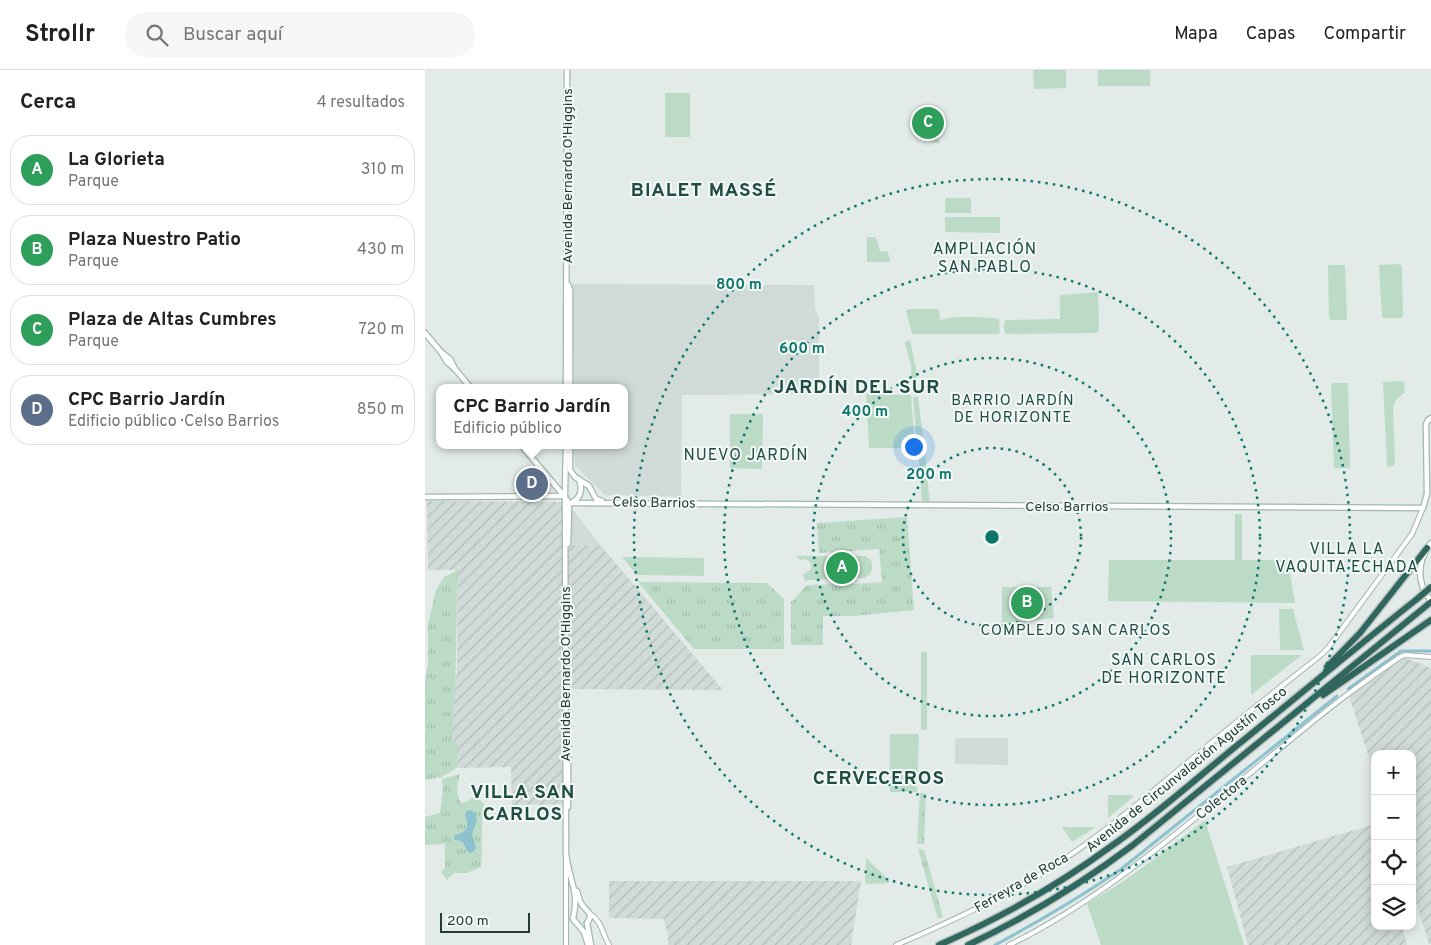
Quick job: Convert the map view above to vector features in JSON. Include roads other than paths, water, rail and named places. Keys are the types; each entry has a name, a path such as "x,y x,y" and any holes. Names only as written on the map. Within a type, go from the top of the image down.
{"highway":[{"path":"1336,662 1430,544"},
{"name":"Avenida de Circunvalación Agustín Tosco","path":"939,945 1005,914 1077,871 1137,827 1259,728 1336,662 1431,587"},
{"path":"1343,678 1431,602"},
{"path":"1343,678 1431,620"},
{"name":"Avenida de Circunvalación Agustín Tosco","path":"968,945 1038,909 1105,866 1300,710 1343,678"}],"main road":[{"name":"Avenida Bernardo O'Higgins","path":"567,70 568,384"},
{"path":"425,333 441,352 445,360 468,384"},
{"name":"Ferreyra de Roca","path":"1423,508 1427,494 1426,424 1431,418"},
{"path":"524,449 565,496 570,505 581,493 581,486 577,478 568,479 565,487"},
{"name":"Avenida Bernardo O'Higgins","path":"568,449 569,468 577,478"},
{"name":"Avenida Bernardo O'Higgins","path":"568,449 565,496 568,855 577,892 581,903 587,911"},
{"name":"Celso Barrios","path":"577,478 589,485 595,498 600,501 1423,508"},
{"path":"585,503 591,500 593,495"},
{"path":"425,497 565,496"},
{"name":"Celso Barrios","path":"570,505 585,503 680,505 711,503"},
{"name":"Avenida Bernardo O'Higgins","path":"566,609 570,505"},
{"path":"1430,544 1420,565 1419,577 1431,602"},
{"name":"Avenida Bernardo O'Higgins","path":"567,706 566,853 568,871 575,896 574,913"},
{"path":"579,909 587,911 589,945 584,932 573,919 574,913 579,909"},
{"path":"577,924 583,925 588,922"}],"street":[{"name":"Ferreyra de Roca","path":"896,945 978,908 1049,869 1133,808 1206,746 1321,655 1411,534 1423,508"},
{"name":"Colectora","path":"1009,945 1029,936 1061,917 1115,881 1160,847 1344,698 1400,657 1405,655 1431,657"},
{"path":"566,853 567,945"},
{"path":"587,911 600,924 609,945"},
{"path":"566,913 574,913"},
{"path":"588,922 600,924"},
{"path":"566,929 577,924"}],"water":[{"path":"471,810 475,813 477,820 472,834 476,848 470,853 463,843 454,839 455,835 462,833 467,828 465,814"}],"waterway":[{"path":"1348,689 1401,651 1431,651"},
{"path":"995,945 1059,909 1120,870 1337,696"}],"place":[{"name":"Plaza de Altas Cumbres","path":"928,123"},
{"name":"CPC Barrio Jardín","path":"532,484"},
{"name":"La Glorieta","path":"842,568"},
{"name":"Plaza Nuestro Patio","path":"1027,603"}],"district":[{"name":"BIALET MASSÉ","path":"704,189"},
{"name":"AMPLIACIÓN SAN PABLO","path":"985,257"},
{"name":"JARDÍN DEL SUR","path":"857,386"},
{"name":"BARRIO JARDÍN DE HORIZONTE","path":"1013,408"},
{"name":"NUEVO JARDÍN","path":"746,454"},
{"name":"VILLA LA VAQUITA ECHADA","path":"1347,557"},
{"name":"COMPLEJO SAN CARLOS","path":"1076,630"},
{"name":"SAN CARLOS DE HORIZONTE","path":"1164,668"},
{"name":"CERVECEROS","path":"879,777"},
{"name":"VILLA SAN CARLOS","path":"523,802"}]}
